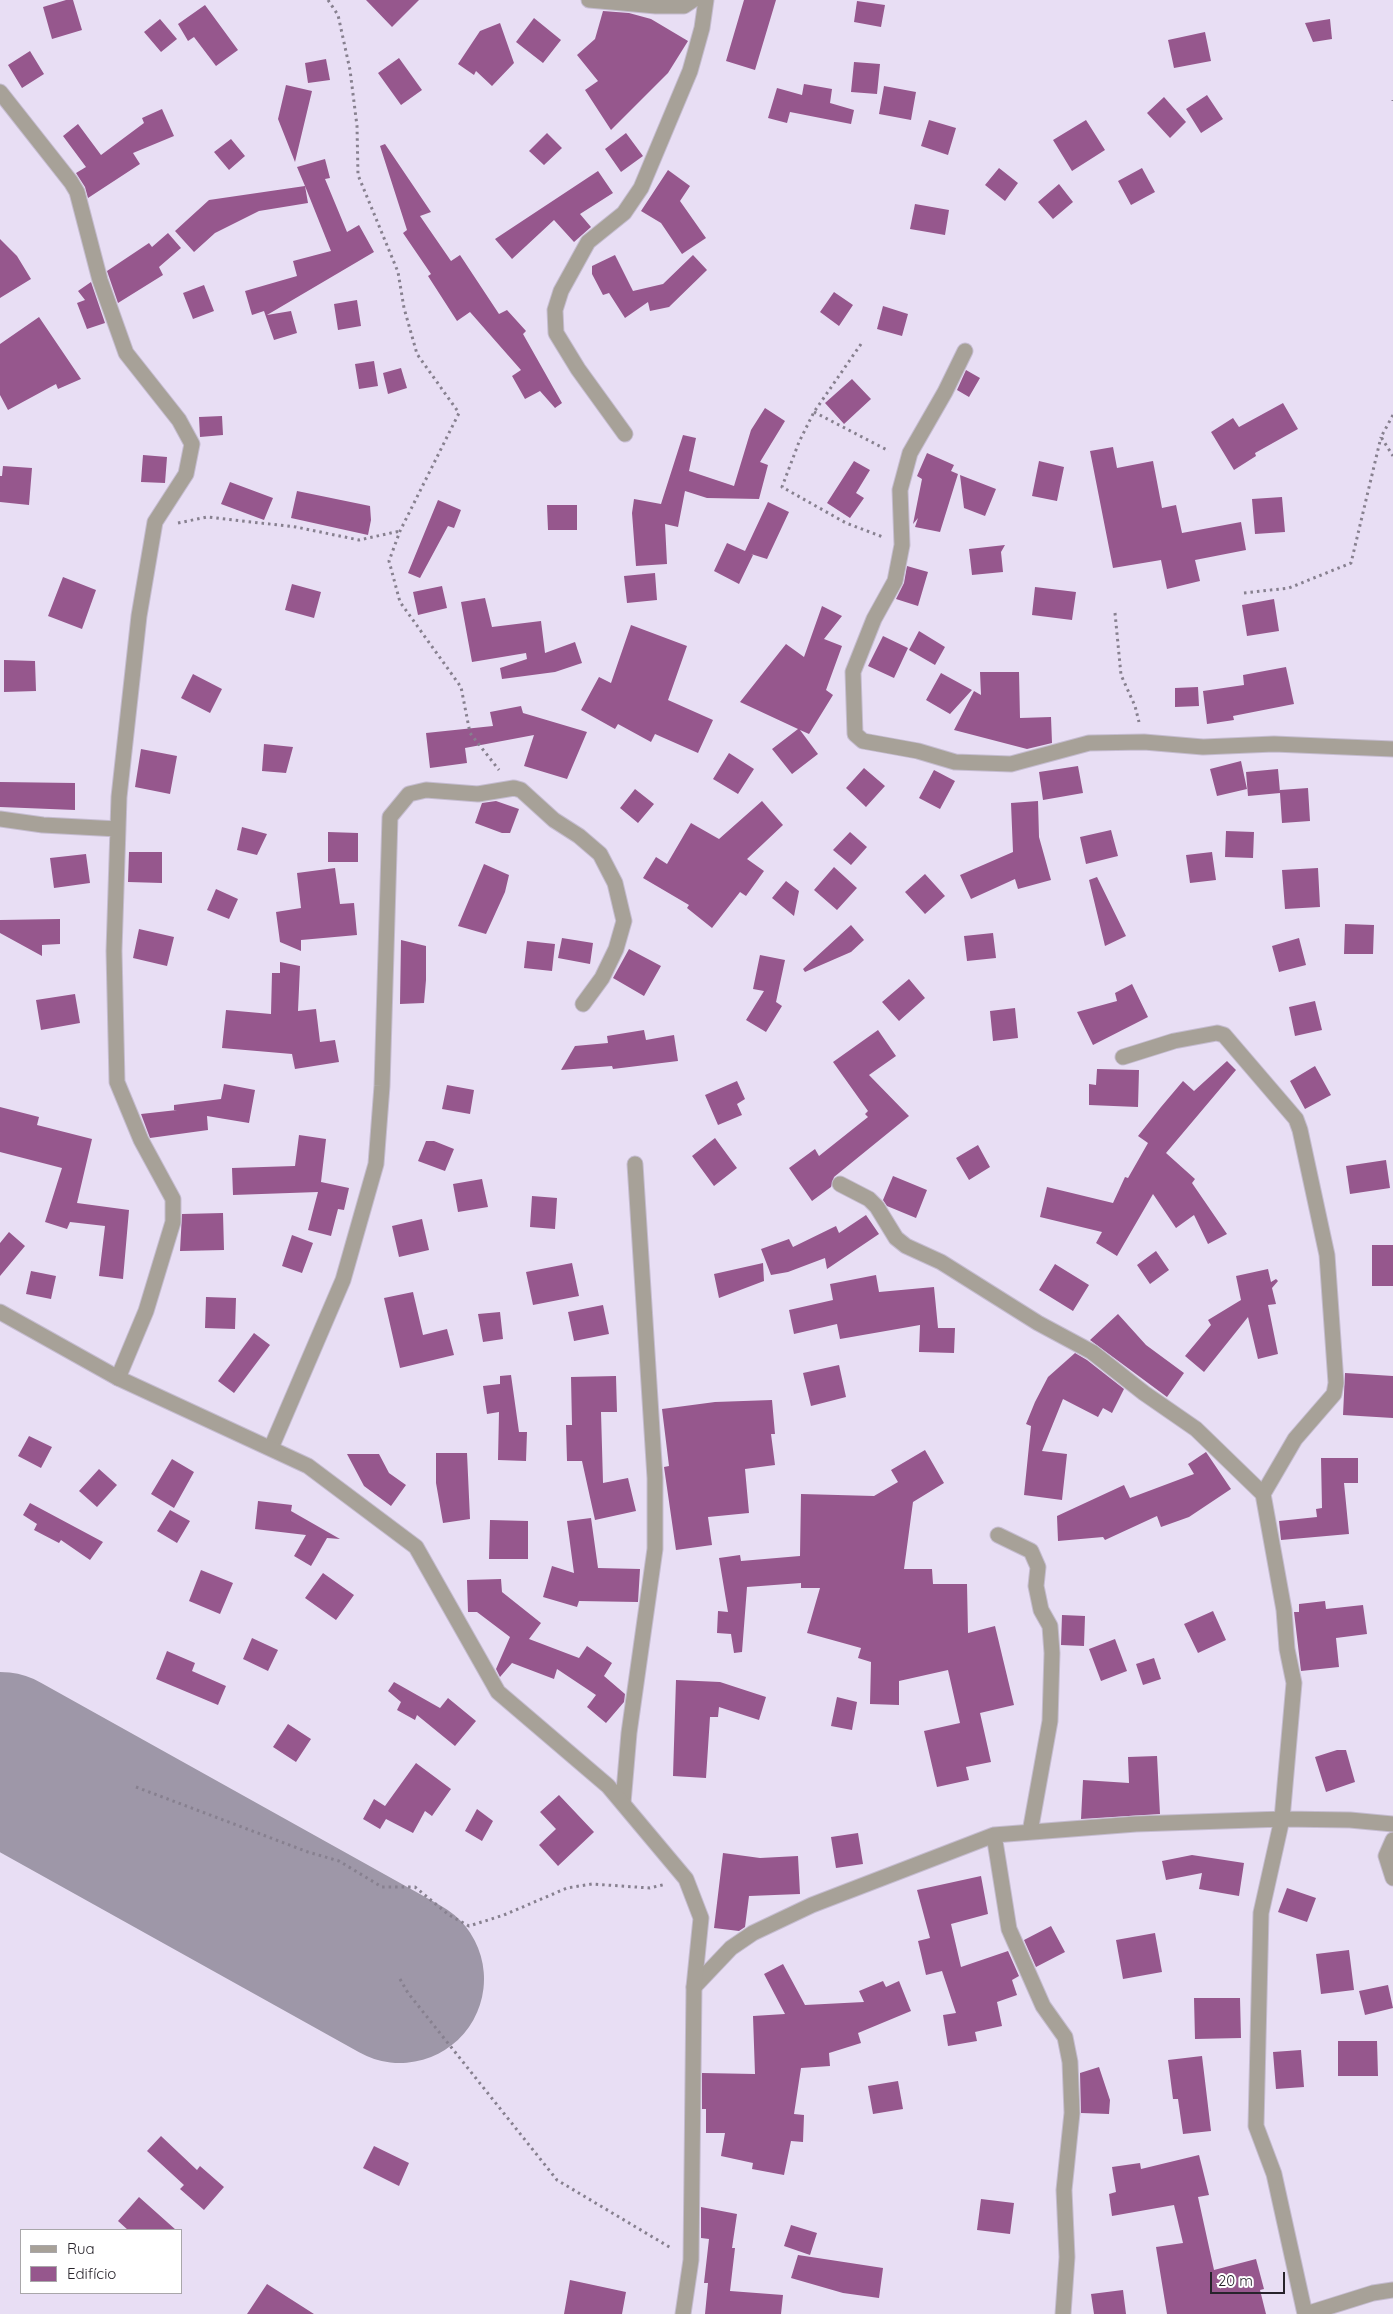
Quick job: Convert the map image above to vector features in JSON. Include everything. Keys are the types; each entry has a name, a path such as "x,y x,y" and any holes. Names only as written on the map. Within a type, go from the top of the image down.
{"street":[{"path":"589,0 656,6 684,6 693,0"},
{"path":"625,434 578,369 556,333 555,310 561,291 588,242 624,213 641,188 690,71 702,28 706,0"},
{"path":"0,92 77,192 100,280 126,353 179,420 192,444 186,474 155,522 139,616 127,714 118,829 114,951 117,1082 141,1140 173,1199 173,1222 146,1311 118,1378"},
{"path":"965,351 908,461 900,490 902,545 895,581 874,619 853,672 855,734 863,741 918,751 955,762 1010,764 1088,743 1144,742 1203,747 1274,744 1393,749"},
{"path":"271,1448 343,1280 376,1164 382,1086 390,817 409,794 426,790 478,794 514,788 521,790 554,820 579,836 600,854 615,883 624,921 616,949 602,978 583,1004"},
{"path":"0,819 43,825 118,829"},
{"path":"1123,1056 1174,1041 1217,1033 1224,1035 1296,1119 1300,1130 1327,1255 1336,1384 1334,1394 1295,1439 1263,1494"},
{"path":"623,1803 629,1733 655,1549 655,1478 635,1164"},
{"path":"840,1184 869,1199 896,1238 906,1246 941,1262 1038,1323 1092,1352 1144,1393 1196,1429 1263,1494 1284,1610 1286,1649 1294,1683 1282,1819 1261,1913 1256,2126 1274,2174 1306,2314 1373,2292 1393,2290"},
{"path":"0,1312 118,1378 308,1466 416,1547 498,1692 608,1786 686,1879 701,1918 694,1987 691,2260 683,2314"},
{"path":"998,1535 1031,1551 1038,1567 1036,1586 1041,1610 1050,1626 1052,1653 1050,1721 1030,1832"},
{"path":"694,1987 730,1948 753,1933 812,1905 994,1835 1136,1824 1282,1819 1350,1820 1393,1824"},
{"path":"994,1835 1010,1929 1043,2006 1064,2036 1070,2062 1072,2113 1064,2190 1067,2257 1063,2314"},
{"path":"1393,1840 1386,1856 1393,1878"}],"path":[{"path":"328,0 338,15 350,70 356,126 358,175 398,272 404,308 417,354 460,412 400,531 389,561 400,602 462,687 470,733 514,788"},
{"path":"861,344 814,412 799,442 782,487 846,523 902,545"},
{"path":"814,412 908,461"},
{"path":"1244,593 1289,588 1351,563 1356,534 1381,437 1393,415"},
{"path":"1381,437 1393,456"},
{"path":"155,522 171,524 206,517 296,527 359,540 400,531"},
{"path":"1115,613 1121,675 1135,706 1144,742"},
{"path":"136,1788 308,1852 339,1861 382,1887 414,1887 449,1915 469,1926 504,1915 567,1888 592,1884 650,1888 686,1879"},
{"path":"400,1979 408,1993 557,2180 691,2260"}],"building":[{"path":"66,0 73,0 82,30 52,39 43,7"},
{"path":"366,0 419,0 392,27"},
{"path":"744,0 776,0 755,70 726,61"},
{"path":"857,1 885,5 881,27 854,22"},
{"path":"205,5 238,50 216,66 194,37 188,41 178,24"},
{"path":"603,11 629,13 651,19 688,41 668,73 611,130 585,90 598,81 577,55 595,39"},
{"path":"534,18 561,40 543,63 516,42"},
{"path":"160,19 177,39 161,52 144,32"},
{"path":"1330,19 1332,39 1313,42 1305,23"},
{"path":"500,23 514,63 492,86 476,71 474,75 458,64 480,31"},
{"path":"1205,32 1211,61 1174,68 1168,40"},
{"path":"30,51 44,74 22,88 8,65"},
{"path":"399,58 422,90 401,105 378,73"},
{"path":"326,59 330,80 308,83 305,63"},
{"path":"854,62 880,64 877,94 851,92"},
{"path":"804,84 832,89 830,103 854,110 851,124 790,112 787,123 768,118 777,88 802,95"},
{"path":"286,85 312,91 295,162 278,119"},
{"path":"884,86 916,92 911,120 879,114"},
{"path":"1207,95 1223,119 1201,133 1186,109"},
{"path":"1164,97 1186,122 1170,138 1147,113"},
{"path":"162,109 174,136 133,153 140,164 88,198 85,187 76,173 86,167 63,136 78,124 101,155 144,123 142,118"},
{"path":"929,120 956,128 948,155 921,146"},
{"path":"1086,120 1105,150 1072,171 1053,140"},
{"path":"547,133 562,148 544,165 529,151"},
{"path":"626,133 643,156 621,172 605,149"},
{"path":"231,139 245,156 229,170 214,152"},
{"path":"385,144 431,212 420,216 451,261 460,255 499,314 507,310 526,331 523,334 562,403 555,408 540,391 525,399 512,376 521,370 470,312 457,321 428,276 431,274 403,233 407,230 380,146"},
{"path":"325,159 330,178 325,179 347,232 359,225 374,252 267,315 291,311 297,333 274,340 264,311 252,315 245,291 297,276 293,261 331,251 297,167"},
{"path":"999,168 1018,183 1005,201 985,185"},
{"path":"1142,168 1155,192 1131,205 1118,181"},
{"path":"668,170 690,186 680,201 706,238 682,254 661,223 641,211"},
{"path":"598,171 613,193 580,214 591,227 574,242 554,220 512,259 495,239"},
{"path":"1059,184 1073,202 1053,219 1038,202"},
{"path":"305,186 308,203 259,211 215,233 194,252 175,231 209,200"},
{"path":"915,204 949,210 945,235 910,229"},
{"path":"168,233 181,248 159,267 163,275 118,303 107,271 149,243 152,247"},
{"path":"0,239 17,256 31,279 0,298"},
{"path":"615,255 633,291 663,284 693,255 707,270 669,307 650,311 648,302 625,318 609,293 603,295 592,274 592,266"},
{"path":"91,282 105,323 87,329 77,303 85,300 78,291"},
{"path":"204,285 214,311 193,319 183,293"},
{"path":"834,292 853,305 839,326 820,312"},
{"path":"357,300 361,326 338,330 334,304"},
{"path":"883,306 908,314 902,336 877,329"},
{"path":"39,317 81,379 58,389 56,384 8,410 0,395 0,344"},
{"path":"374,361 378,386 359,389 355,364"},
{"path":"401,368 407,388 388,394 383,373"},
{"path":"966,370 980,378 969,397 957,390"},
{"path":"852,379 871,399 844,424 825,403"},
{"path":"1283,403 1298,429 1255,453 1256,456 1234,470 1211,432 1233,418 1239,427"},
{"path":"765,408 785,421 760,462 768,465 759,499 707,498 685,491 678,527 665,524 667,564 636,566 632,513 634,499 661,504 683,435 696,438 689,471 734,486 751,430"},
{"path":"222,416 223,435 200,437 199,417"},
{"path":"1113,447 1117,468 1153,461 1162,508 1176,505 1182,533 1241,522 1246,550 1195,560 1200,581 1167,589 1161,560 1113,568 1090,451"},
{"path":"927,453 954,465 951,471 958,474 940,532 915,527 918,518 913,524 922,479 917,476"},
{"path":"143,455 167,457 165,483 141,482"},
{"path":"854,461 870,470 856,493 864,498 850,518 827,503"},
{"path":"1039,461 1064,467 1057,501 1032,496"},
{"path":"3,466 32,468 29,505 0,502 0,476 2,476"},
{"path":"960,475 996,489 985,516 964,508"},
{"path":"230,482 273,498 264,520 221,504"},
{"path":"297,491 370,506 371,520 368,535 291,518"},
{"path":"1282,497 1285,532 1255,534 1252,499"},
{"path":"438,500 461,510 454,528 448,526 420,578 408,573"},
{"path":"768,502 789,512 767,559 751,554 753,555 739,584 714,571 727,543 745,551"},
{"path":"547,505 577,505 577,530 548,530"},
{"path":"1005,545 1001,552 1003,572 972,575 969,549"},
{"path":"907,566 928,572 918,606 896,599 904,583"},
{"path":"655,573 657,600 627,603 624,576"},
{"path":"63,577 96,590 82,629 48,616"},
{"path":"292,584 321,592 314,618 285,610"},
{"path":"442,586 447,608 418,615 413,592"},
{"path":"1035,587 1076,592 1072,620 1032,615"},
{"path":"485,598 492,627 541,621 545,653 575,642 582,663 555,672 502,679 500,668 527,659 526,653 472,662 461,602"},
{"path":"1274,599 1279,631 1247,636 1242,605"},
{"path":"822,606 842,616 824,639 842,646 826,690 833,695 809,734 800,730 818,754 792,774 772,749 798,729 740,702 786,644 804,657"},
{"path":"631,625 687,646 668,700 713,720 698,753 655,734 651,742 618,724 615,729 581,710 599,677 611,683"},
{"path":"919,631 945,647 935,665 909,650"},
{"path":"883,636 908,648 894,678 868,666"},
{"path":"4,660 35,661 36,691 4,692"},
{"path":"1286,667 1294,704 1233,716 1234,720 1207,724 1203,691 1244,685 1243,675"},
{"path":"980,672 1019,672 1020,718 1051,717 1052,743 1027,749 954,730 974,691 981,695"},
{"path":"941,673 972,690 950,714 926,700"},
{"path":"193,674 222,689 210,713 181,698"},
{"path":"1198,687 1199,706 1175,707 1175,688"},
{"path":"521,706 523,713 587,732 567,779 524,766 534,735 465,748 467,763 430,768 426,733 493,726 490,712"},
{"path":"264,744 293,747 286,773 262,771"},
{"path":"141,749 177,756 170,794 135,787"},
{"path":"729,753 754,769 738,794 713,779"},
{"path":"1241,761 1247,789 1217,796 1210,769"},
{"path":"1078,766 1083,793 1043,800 1039,772"},
{"path":"864,768 885,786 866,807 846,788"},
{"path":"1278,769 1280,792 1280,790 1308,788 1310,821 1282,823 1280,793 1248,796 1246,772"},
{"path":"934,770 955,781 940,809 919,798"},
{"path":"0,782 75,783 75,810 0,807"},
{"path":"635,789 654,804 638,823 620,808"},
{"path":"496,801 519,809 510,833 502,833 475,823 482,803"},
{"path":"762,801 783,825 747,859 764,871 746,896 740,892 712,928 687,908 689,905 643,878 656,857 667,864 691,823 719,839"},
{"path":"1038,801 1039,837 1051,880 1018,889 1015,879 971,899 960,875 1013,852 1011,803"},
{"path":"242,827 267,834 257,855 237,850"},
{"path":"1111,830 1118,856 1086,864 1080,837"},
{"path":"1226,831 1254,832 1253,858 1225,857"},
{"path":"328,832 358,833 358,862 328,862"},
{"path":"850,832 867,847 851,865 833,850"},
{"path":"129,852 162,852 162,883 128,882"},
{"path":"1212,852 1216,880 1190,883 1186,855"},
{"path":"86,854 90,883 54,888 50,858"},
{"path":"484,864 509,875 505,892 486,934 458,926"},
{"path":"834,867 857,888 837,910 814,890"},
{"path":"335,868 340,904 354,903 357,935 301,940 301,951 280,942 276,912 301,908 297,873"},
{"path":"1318,868 1320,907 1285,909 1282,870"},
{"path":"925,874 945,896 925,914 905,892"},
{"path":"1097,877 1126,936 1105,946 1089,880"},
{"path":"786,881 799,891 794,916 772,898"},
{"path":"216,889 238,899 229,919 207,910"},
{"path":"60,919 60,944 42,945 42,956 0,933 0,920"},
{"path":"1345,924 1374,925 1373,954 1344,954"},
{"path":"851,925 864,940 851,952 805,972 803,969"},
{"path":"139,929 174,937 167,966 133,958"},
{"path":"993,933 996,958 967,961 964,936"},
{"path":"562,938 593,943 590,964 558,958"},
{"path":"1299,938 1306,965 1279,972 1272,946"},
{"path":"401,940 426,946 424,1003 400,1004"},
{"path":"527,941 555,944 552,971 524,968"},
{"path":"629,949 661,966 644,996 613,978"},
{"path":"760,955 785,960 776,1002 782,1006 766,1032 746,1020 764,991 753,989"},
{"path":"280,962 300,966 298,1011 316,1009 320,1042 335,1040 339,1062 295,1069 292,1054 222,1048 226,1010 271,1014 272,973 280,973"},
{"path":"909,979 925,998 899,1021 882,1002"},
{"path":"1132,984 1148,1017 1093,1045 1077,1012 1117,1001 1115,993"},
{"path":"75,994 80,1023 41,1030 36,1000"},
{"path":"1315,1001 1322,1030 1295,1036 1289,1007"},
{"path":"1015,1008 1018,1038 993,1041 990,1011"},
{"path":"644,1030 646,1040 674,1035 678,1061 613,1069 612,1066 561,1070 575,1046 608,1043 607,1036"},
{"path":"878,1030 896,1056 869,1075 909,1116 834,1177 831,1187 812,1201 789,1168 815,1149 819,1156 868,1117 865,1114 868,1111 833,1062"},
{"path":"1227,1061 1236,1070 1166,1153 1195,1179 1192,1183 1227,1234 1208,1244 1194,1215 1176,1228 1153,1194 1117,1256 1096,1243 1102,1232 1040,1217 1047,1187 1113,1203 1125,1177 1128,1178 1148,1143 1138,1136 1161,1107 1183,1081 1194,1091"},
{"path":"1315,1066 1331,1095 1305,1109 1290,1081"},
{"path":"1097,1069 1139,1070 1138,1107 1089,1105 1089,1084 1096,1085"},
{"path":"737,1081 745,1099 737,1104 742,1115 718,1125 705,1095"},
{"path":"224,1084 255,1090 249,1123 207,1116 208,1130 150,1138 141,1114 177,1110 174,1110 174,1105 221,1099"},
{"path":"447,1085 474,1090 470,1114 442,1109"},
{"path":"0,1107 39,1117 37,1125 92,1139 77,1203 129,1210 123,1279 99,1276 105,1226 70,1222 67,1229 45,1222 62,1168 0,1152"},
{"path":"299,1135 326,1139 321,1182 349,1188 344,1210 338,1209 331,1236 308,1230 318,1192 233,1195 232,1168 295,1166"},
{"path":"715,1138 737,1168 714,1186 692,1156"},
{"path":"426,1141 434,1141 454,1149 445,1171 418,1161"},
{"path":"978,1145 990,1167 969,1180 956,1158"},
{"path":"1386,1160 1390,1188 1350,1194 1346,1166"},
{"path":"893,1176 927,1190 916,1218 887,1206 883,1200"},
{"path":"482,1179 488,1207 458,1212 453,1184"},
{"path":"532,1196 557,1198 555,1229 530,1227"},
{"path":"223,1213 224,1250 180,1251 182,1214"},
{"path":"866,1215 879,1234 827,1269 825,1258 788,1272 771,1275 761,1249 789,1239 793,1247 836,1226 839,1233"},
{"path":"422,1219 429,1250 399,1257 392,1226"},
{"path":"9,1232 25,1246 0,1276 0,1243"},
{"path":"292,1235 313,1243 302,1273 282,1266"},
{"path":"1372,1245 1393,1245 1393,1286 1372,1286"},
{"path":"1156,1251 1169,1270 1150,1284 1137,1265"},
{"path":"572,1263 579,1296 533,1305 526,1272"},
{"path":"763,1263 764,1281 719,1298 714,1274"},
{"path":"1055,1264 1089,1285 1073,1311 1039,1290"},
{"path":"1268,1269 1271,1282 1276,1279 1278,1281 1272,1288 1276,1304 1268,1305 1278,1354 1258,1359 1248,1317 1204,1372 1185,1356 1211,1325 1208,1320 1241,1300 1236,1276"},
{"path":"31,1271 56,1276 51,1299 26,1294"},
{"path":"876,1275 879,1292 934,1287 938,1328 955,1328 954,1353 919,1352 920,1325 840,1339 837,1324 794,1334 789,1310 833,1300 830,1284"},
{"path":"413,1292 423,1335 447,1329 454,1355 400,1368 384,1298"},
{"path":"206,1297 236,1298 235,1329 205,1328"},
{"path":"603,1305 609,1334 574,1341 568,1312"},
{"path":"500,1312 503,1339 483,1342 478,1314"},
{"path":"1118,1314 1146,1345 1184,1373 1167,1397 1090,1340"},
{"path":"254,1333 270,1345 234,1393 218,1381"},
{"path":"1075,1353 1124,1389 1112,1413 1103,1408 1098,1417 1063,1399 1042,1451 1067,1454 1062,1500 1024,1495 1031,1426 1026,1424 1048,1377"},
{"path":"839,1365 846,1397 811,1406 803,1373"},
{"path":"1345,1373 1393,1376 1393,1418 1343,1415"},
{"path":"511,1375 519,1432 527,1432 526,1461 498,1460 499,1412 487,1414 483,1386 500,1384 500,1376"},
{"path":"616,1376 617,1412 601,1412 603,1483 628,1478 636,1511 595,1520 582,1461 567,1461 566,1425 572,1425 571,1377"},
{"path":"772,1400 775,1434 771,1434 775,1465 745,1469 749,1513 708,1517 712,1545 676,1550 664,1467 669,1466 662,1409 715,1402"},
{"path":"29,1436 52,1447 41,1468 18,1456"},
{"path":"925,1450 944,1483 913,1502 904,1569 932,1569 933,1584 967,1584 968,1633 995,1626 1014,1705 980,1713 991,1762 966,1767 969,1780 937,1787 924,1731 960,1723 948,1670 899,1681 899,1705 870,1704 871,1662 858,1658 861,1648 807,1633 820,1588 801,1588 801,1583 747,1587 742,1652 734,1653 731,1634 717,1633 718,1611 728,1612 719,1558 740,1555 741,1561 800,1556 801,1494 874,1496 898,1482 891,1470"},
{"path":"1206,1452 1231,1489 1189,1517 1161,1527 1157,1516 1105,1540 1103,1537 1058,1541 1057,1516 1124,1485 1130,1498 1194,1474 1188,1464"},
{"path":"436,1453 467,1453 470,1519 443,1523 436,1483"},
{"path":"347,1454 379,1454 389,1473 406,1485 391,1506 364,1486"},
{"path":"1321,1458 1358,1458 1358,1483 1344,1483 1349,1534 1281,1540 1279,1521 1317,1517 1316,1509 1322,1508"},
{"path":"172,1459 194,1472 174,1508 151,1494"},
{"path":"99,1469 117,1485 97,1507 79,1491"},
{"path":"258,1501 292,1505 291,1511 340,1539 327,1538 311,1566 294,1556 306,1535 255,1529"},
{"path":"30,1503 103,1542 90,1560 61,1540 59,1543 34,1530 37,1524 23,1515"},
{"path":"170,1510 190,1521 177,1543 157,1531"},
{"path":"591,1518 598,1568 640,1569 638,1602 579,1601 577,1607 543,1597 552,1566 574,1573 567,1521"},
{"path":"490,1520 528,1521 528,1559 489,1559"},
{"path":"201,1570 233,1583 220,1614 189,1601"},
{"path":"323,1573 354,1595 336,1620 305,1598"},
{"path":"501,1579 502,1592 541,1623 529,1639 579,1658 587,1646 612,1663 604,1676 625,1694 624,1702 606,1723 587,1707 596,1695 557,1669 554,1679 512,1663 500,1677 496,1669 510,1637 477,1612 468,1612 467,1580"},
{"path":"1325,1601 1326,1609 1363,1605 1367,1634 1336,1638 1339,1667 1301,1671 1294,1612 1299,1612 1299,1604"},
{"path":"1213,1611 1226,1640 1198,1653 1184,1624"},
{"path":"1062,1615 1085,1616 1084,1646 1061,1645"},
{"path":"252,1638 278,1650 268,1671 243,1659"},
{"path":"1115,1639 1127,1671 1101,1681 1089,1649"},
{"path":"167,1651 195,1663 192,1671 226,1686 218,1705 156,1679"},
{"path":"1154,1658 1161,1679 1143,1685 1136,1664"},
{"path":"676,1680 720,1682 766,1697 759,1720 719,1707 718,1717 710,1717 706,1778 673,1776"},
{"path":"394,1682 440,1708 448,1698 476,1721 455,1746 417,1715 415,1720 397,1710 401,1702 388,1691"},
{"path":"837,1697 857,1702 852,1730 831,1726"},
{"path":"288,1724 311,1739 296,1762 273,1747"},
{"path":"1337,1750 1346,1750 1355,1782 1326,1792 1315,1757"},
{"path":"1157,1756 1160,1814 1081,1819 1083,1780 1129,1783 1128,1757"},
{"path":"416,1763 451,1789 432,1816 425,1811 413,1833 386,1819 380,1829 363,1819 374,1799 385,1806"},
{"path":"559,1795 594,1832 558,1866 539,1845 556,1829 540,1812"},
{"path":"477,1809 493,1821 482,1841 465,1831"},
{"path":"858,1833 863,1864 836,1868 831,1837"},
{"path":"723,1853 760,1858 798,1856 800,1894 749,1896 745,1927 739,1931 714,1928"},
{"path":"1192,1855 1244,1863 1239,1896 1199,1889 1202,1873 1166,1880 1162,1861"},
{"path":"981,1876 988,1914 951,1924 961,1967 1008,1951 1019,1976 1012,1980 1017,1995 997,2002 1002,2026 975,2032 977,2041 948,2046 943,2015 956,2013 942,1971 926,1975 918,1941 930,1938 917,1890"},
{"path":"1287,1888 1316,1898 1307,1922 1278,1912"},
{"path":"1051,1926 1065,1952 1036,1967 1024,1940"},
{"path":"1155,1933 1162,1972 1123,1979 1116,1940"},
{"path":"1349,1950 1354,1990 1321,1994 1316,1954"},
{"path":"783,1964 805,2005 864,2002 859,1991 883,1981 886,1987 899,1981 911,2011 858,2033 861,2043 829,2053 830,2066 801,2068 794,2114 804,2115 803,2142 791,2141 784,2175 752,2169 753,2163 721,2156 725,2133 706,2133 706,2109 702,2109 702,2073 755,2074 753,2016 785,2014 764,1974"},
{"path":"1388,1985 1393,2008 1365,2015 1359,1991"},
{"path":"1194,1998 1240,1998 1241,2038 1195,2039"},
{"path":"1338,2041 1377,2041 1378,2076 1338,2076"},
{"path":"1301,2050 1304,2087 1276,2089 1273,2052"},
{"path":"1202,2056 1211,2131 1183,2134 1178,2099 1173,2099 1168,2060"},
{"path":"1099,2067 1110,2100 1109,2114 1081,2113 1080,2073"},
{"path":"898,2081 903,2109 873,2114 868,2086"},
{"path":"161,2136 197,2170 200,2166 224,2187 204,2210 180,2189 184,2185 147,2151"},
{"path":"374,2146 409,2163 399,2186 363,2168"},
{"path":"1199,2155 1209,2195 1198,2197 1214,2270 1256,2259 1264,2289 1260,2290 1266,2314 1167,2314 1156,2247 1183,2243 1174,2205 1112,2216 1109,2194 1116,2192 1112,2167 1140,2163 1141,2169"},
{"path":"139,2197 175,2229 127,2229 118,2221"},
{"path":"981,2199 1014,2203 1010,2234 977,2230"},
{"path":"701,2207 737,2214 732,2248 735,2248 730,2291 783,2295 781,2314 705,2314 708,2283 704,2283 709,2239 701,2238"},
{"path":"791,2225 817,2233 810,2255 784,2246"},
{"path":"798,2255 883,2268 879,2298 843,2293 791,2278"},
{"path":"570,2280 626,2292 622,2314 564,2314"},
{"path":"267,2284 314,2314 247,2314"},
{"path":"1123,2290 1126,2314 1094,2314 1091,2294"}],"runway":[{"path":"0,1756 400,1979"}]}
